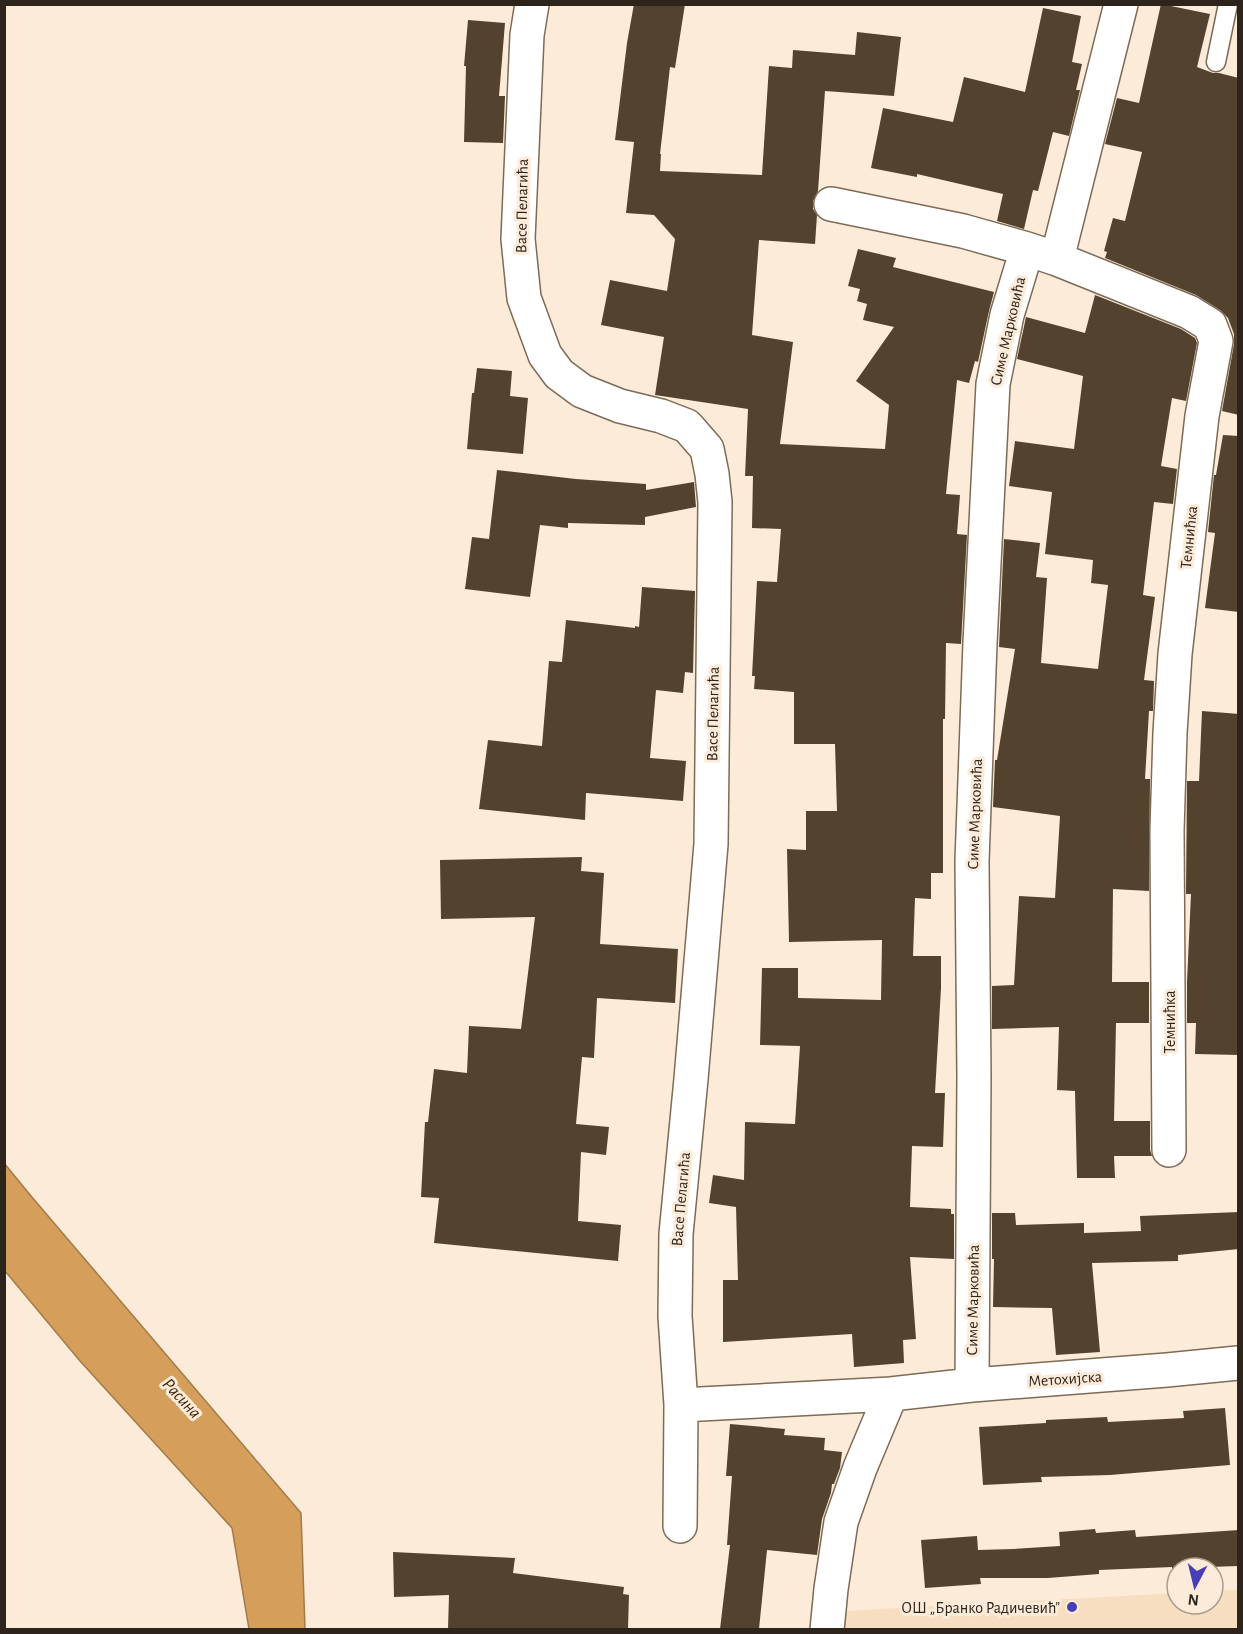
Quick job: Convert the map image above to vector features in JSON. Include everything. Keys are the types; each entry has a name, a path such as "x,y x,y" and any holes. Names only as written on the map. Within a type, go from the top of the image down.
{"street":[{"name":"Васе Пелагића","path":"531,4 527,35 518,239 524,297 545,355 559,374 582,391 620,406 661,416 687,426 707,449 715,502 711,844 692,1079 676,1234 675,1316 681,1405 680,1527"},
{"path":"1057,259 1121,4"},
{"name":"Темнићка","path":"831,204 963,231 1057,259 1189,312 1210,325 1216,341 1202,416 1175,654 1170,733 1167,820 1169,1150"},
{"name":"Симе Марковића","path":"972,1385 974,1076 972,861 980,643 993,384 1007,315 1027,249"},
{"name":"Метохијска","path":"681,1405 891,1394 1239,1363"},
{"path":"827,1629 841,1522 860,1468 891,1394"}],"lane":[{"path":"1216,62 1228,4"}],"shaded area":[{"name":"ОШ „Бранко Радичевић”","path":"1238,1590 1238,1629 842,1630 843,1611 1165,1594 1165,1616 1225,1616 1225,1591"}],"water":[{"name":"Расина","path":"4,1163 301,1513 305,1629 249,1629 232,1528 80,1361 5,1271"}],"building":[{"path":"634,4 685,4 675,68 670,67 660,171 762,175 769,66 792,68 793,50 855,55 857,32 901,37 894,96 825,91 818,191 813,201 813,209 817,215 815,244 759,240 752,335 793,342 780,444 885,449 889,405 856,381 894,327 863,320 867,304 857,301 860,289 848,286 858,249 896,258 893,267 994,292 978,362 975,361 969,383 957,380 946,494 960,495 957,534 967,535 961,644 946,643 945,719 943,719 943,873 931,873 931,899 915,898 913,956 941,956 935,1093 945,1093 943,1147 912,1146 910,1207 951,1209 951,1214 954,1214 954,1259 910,1257 916,1339 903,1340 904,1363 854,1367 852,1334 723,1342 723,1280 738,1280 736,1207 709,1203 713,1175 744,1180 745,1122 795,1124 800,1046 760,1045 762,968 798,968 798,998 881,1000 882,940 789,942 787,849 806,850 806,811 837,811 835,744 794,744 794,692 754,689 755,676 752,676 757,581 777,582 781,529 752,528 753,476 745,476 748,409 655,395 664,337 601,325 610,280 667,291 675,239 654,215 626,213 634,142 615,140"},
{"path":"1161,4 1210,14 1197,67 1239,78 1239,415 1222,411 1234,344 1234,334 1228,318 1220,310 1196,295 1105,258 1107,252 1104,251 1113,218 1125,221 1142,152 1105,144 1117,98 1139,103"},
{"path":"1043,8 1081,16 1072,62 1082,64 1076,90 1080,90 1069,136 1053,132 1038,191 1033,190 1024,229 997,221 1003,194 917,174 917,177 871,168 883,108 953,122 964,77 1025,92"},
{"path":"468,20 505,23 499,96 505,96 503,143 464,142 466,66 464,66"},
{"path":"1095,295 1181,329 1195,338 1197,343 1186,401 1172,398 1161,466 1177,469 1173,504 1154,502 1143,595 1155,597 1144,680 1154,681 1153,711 1149,711 1145,779 1150,779 1149,891 1113,889 1112,982 1149,982 1149,1023 1116,1023 1114,1121 1150,1121 1152,1156 1114,1156 1115,1178 1077,1178 1075,1091 1057,1090 1059,1027 992,1029 992,986 1014,985 1019,896 1055,898 1060,816 993,807 995,760 997,760 1015,649 999,647 1004,539 1040,543 1036,577 1047,578 1041,663 1098,669 1108,585 1091,583 1093,560 1045,554 1052,492 1009,486 1015,441 1074,449 1083,376 1017,359 1026,317 1085,333"},
{"path":"477,368 512,371 510,396 528,398 523,454 467,449 472,393 474,393"},
{"path":"1223,435 1239,436 1239,612 1205,608 1215,533 1208,532 1214,475 1216,475"},
{"path":"497,470 646,484 646,490 694,482 696,507 645,517 645,525 568,523 568,528 540,525 530,597 465,589 472,537 489,539"},
{"path":"642,587 695,591 693,673 685,672 683,693 656,690 650,758 686,761 683,801 586,793 585,820 479,809 488,740 542,746 549,661 562,662 566,620 639,627"},
{"path":"1202,711 1239,714 1239,1055 1195,1054 1196,1023 1187,1023 1191,894 1186,894 1187,781 1199,781"},
{"path":"582,857 581,871 604,873 600,944 678,949 675,1003 597,998 594,1058 582,1057 576,1124 609,1127 606,1155 581,1152 578,1221 621,1225 618,1261 434,1243 439,1198 421,1197 425,1122 428,1122 434,1069 467,1073 469,1026 521,1029 535,917 441,919 440,860"},
{"path":"1239,1212 1239,1249 1178,1255 1178,1261 1092,1263 1100,1352 1056,1355 1052,1308 993,1307 992,1213 1015,1213 1016,1225 1084,1223 1084,1233 1141,1231 1140,1216"},
{"path":"1225,1408 1230,1465 1110,1475 1041,1477 1042,1482 983,1485 979,1427 1107,1417 1108,1422 1184,1418 1183,1411"},
{"path":"730,1424 785,1429 784,1435 825,1438 824,1450 842,1452 840,1468 832,1484 822,1519 817,1555 767,1550 759,1629 720,1629 730,1545 727,1545 732,1476 726,1476"},
{"path":"1095,1529 1096,1533 1135,1530 1136,1537 1239,1530 1239,1566 1225,1566 1225,1556 1165,1556 1165,1567 1099,1570 1099,1574 1048,1578 980,1578 981,1584 925,1588 921,1540 977,1536 978,1550 1013,1549 1060,1546 1059,1532"},
{"path":"393,1552 515,1558 513,1573 624,1587 623,1594 629,1595 628,1629 448,1629 449,1595 394,1597"}],"place":[{"name":"ОШ „Бранко Радичевић”","path":"1072,1607"}]}
